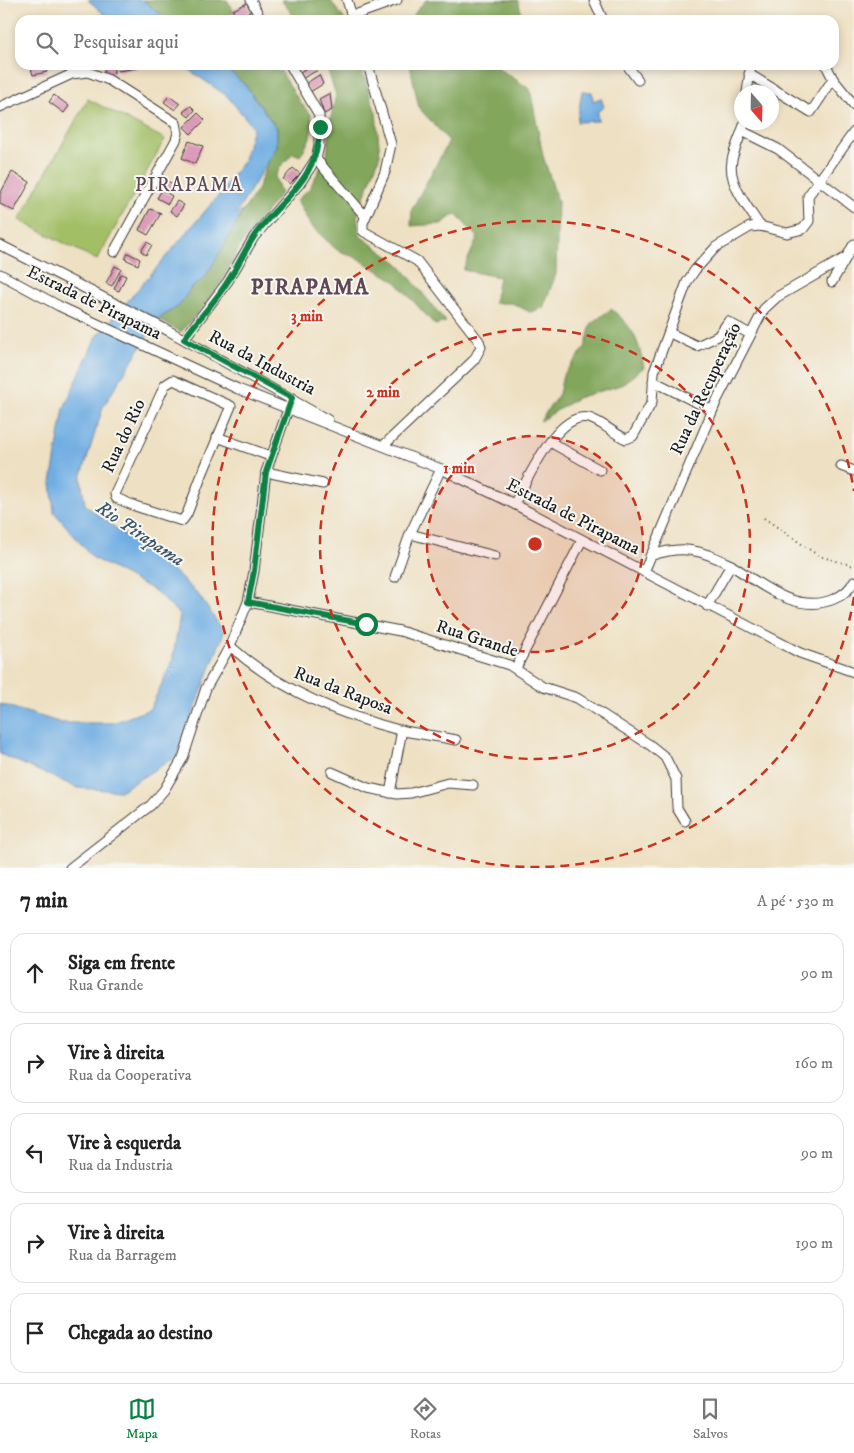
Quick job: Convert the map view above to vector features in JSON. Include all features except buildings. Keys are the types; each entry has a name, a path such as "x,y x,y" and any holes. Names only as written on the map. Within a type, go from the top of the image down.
{"street":[{"path":"251,0 259,15"},
{"path":"347,0 352,15"},
{"path":"360,15 397,0"},
{"path":"594,0 601,15"},
{"path":"184,339 228,281 244,251 266,220 300,183 316,159 319,146 319,114 293,70"},
{"path":"369,70 391,144 385,172 362,225 365,233 402,251 417,261 480,345 480,351 474,360 384,445"},
{"path":"631,70 638,80"},
{"path":"748,85 750,70 811,112 833,79"},
{"path":"828,70 833,79 854,105"},
{"path":"0,107 72,74 88,72 109,80 176,123 178,133 176,140 114,252"},
{"path":"742,130 732,160 732,173 737,188 760,226"},
{"path":"748,130 772,144 854,207"},
{"path":"514,504 550,442 564,425 578,418 589,418 621,437 630,438 637,430 652,402 653,381 687,282 695,270 710,252 750,227 760,226 788,233 803,230 809,221 807,199 854,132"},
{"path":"316,159 365,216"},
{"path":"832,282 854,244"},
{"name":"Rua da Industria","path":"0,245 184,339 315,411 338,427"},
{"name":"Rua da Recuperação","path":"644,572 712,410 764,309 772,300 845,258"},
{"name":"Estrada de Pirapama","path":"0,274 42,298 170,358 288,408 441,469 514,504 800,653 854,672"},
{"path":"670,333 697,346 718,336 728,322 750,334"},
{"name":"Rua do Rio","path":"173,380 231,406 217,437 187,514 182,521 116,498 116,494 167,382 173,380"},
{"path":"653,381 712,410"},
{"path":"70,868 124,828 151,805 164,790 188,748 206,688 230,646 248,602 254,571 266,472 270,456 292,398"},
{"path":"217,437 270,456"},
{"path":"550,442 600,470"},
{"path":"841,466 854,471"},
{"path":"395,577 410,534 441,469"},
{"path":"266,472 323,484"},
{"path":"410,534 494,556"},
{"path":"516,668 582,540"},
{"path":"650,556 682,548 730,565 779,596 807,603 823,603 838,597 846,593 854,581"},
{"path":"707,606 730,565"},
{"name":"Rua Grande","path":"248,602 400,632 516,668 542,687 583,701 661,753 675,775 678,808 686,821"},
{"name":"Rua da Raposa","path":"230,646 267,675 301,695 350,715 402,730 456,740"},
{"path":"390,793 402,730"},
{"path":"332,772 368,788 390,793 404,794 448,783 473,785"}],"path":[{"path":"764,518 819,556 854,566"}],"green space":[{"path":"143,0 227,0 233,10 233,15 161,15"},
{"path":"281,0 330,0 341,15 293,15"},
{"path":"426,0 518,0 522,15 413,15"},
{"path":"228,70 279,70 301,103 311,114 309,141 300,156 293,153 281,166 275,177 281,193 242,243 222,281 181,332 158,319 179,306 191,288 205,278 229,233 257,190 277,146 277,128 245,85"},
{"path":"328,70 362,70 376,113 380,155 357,216 360,236 398,263 446,322 435,325 395,281 357,258 337,250 310,225 297,200 309,189 327,156 331,117 336,95"},
{"path":"411,70 501,70 530,89 543,156 558,202 556,274 543,308 530,312 512,303 494,303 499,277 463,270 478,237 455,214 441,224 411,226 412,209 449,141 419,108"},
{"path":"88,99 165,139 97,260 19,220"},
{"path":"611,309 625,322 634,335 640,349 644,367 621,385 577,398 540,421 559,394 563,375 585,348 591,324"}],"water":[{"path":"88,0 143,0 161,15 105,15"},
{"path":"189,70 228,70 245,85 277,129 277,147 236,214 243,211 205,278 191,288 179,306 158,319 103,407 81,478 85,505 173,571 198,594 224,632 177,756 120,791 78,788 0,754 0,704 62,723 113,723 150,709 172,662 180,615 155,591 93,558 54,512 51,483 64,408 95,339 219,195 244,160 253,127 227,96"},
{"path":"582,91 592,92 593,101 601,98 604,107 597,112 598,121 577,122"}],"district":[{"name":"PIRAPAMA","path":"189,185"},
{"name":"PIRAPAMA","path":"310,287"}],"route":[{"path":"320,127 316,159 309,171 291,194 266,220 244,251 228,281 184,339 292,398 270,456 266,472 254,571 248,602 366,624"}],"water label":[{"name":"Rio Pirapama","path":"140,534"}]}
